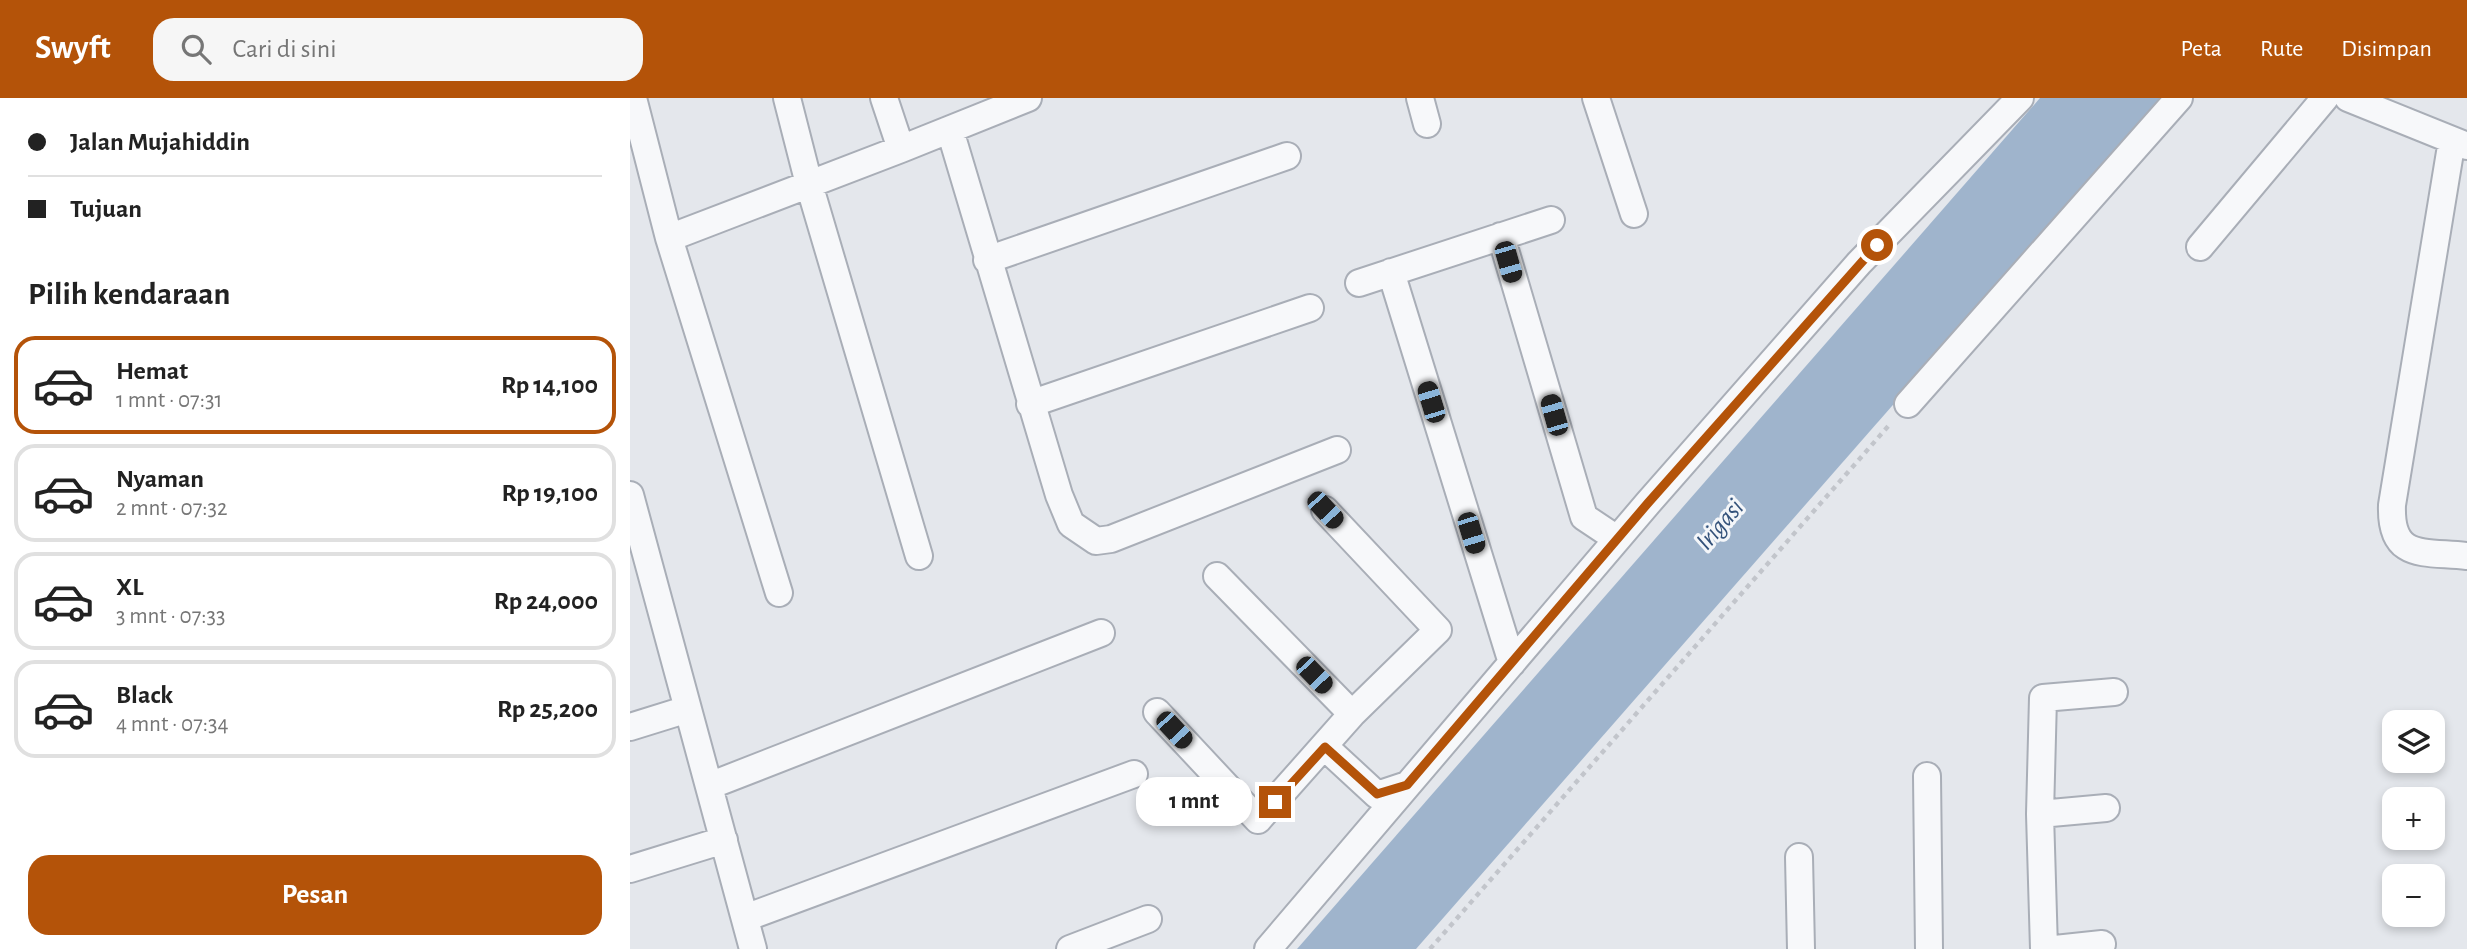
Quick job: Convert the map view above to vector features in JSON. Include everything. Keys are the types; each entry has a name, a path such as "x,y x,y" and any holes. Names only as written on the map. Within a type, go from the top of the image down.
{"street":[{"path":"633,98 669,238 779,593"},
{"path":"787,98 809,184 919,556"},
{"path":"884,98 901,149"},
{"path":"669,238 1028,98"},
{"path":"1420,98 1427,124"},
{"path":"1596,98 1634,214"},
{"path":"1268,949 1617,539 1859,263 2020,98"},
{"path":"1908,404 2179,98"},
{"path":"2200,247 2325,98"},
{"path":"2348,98 2460,143 2394,492 2391,524 2399,542 2408,549 2467,556"},
{"path":"950,130 1030,404 1071,524 1096,541 1111,540 1337,450"},
{"path":"987,260 1287,156"},
{"path":"1359,283 1551,220"},
{"path":"1501,236 1584,517 1617,539"},
{"path":"1391,272 1512,663"},
{"path":"1030,404 1310,308"},
{"path":"630,495 641,578 688,709 754,949"},
{"path":"1157,712 1258,820 1352,714 1438,630 1325,510"},
{"path":"1217,576 1352,714"},
{"path":"709,786 1101,634"},
{"path":"2044,949 2040,814 2043,698 2114,692"},
{"path":"630,727 688,709"},
{"path":"1325,747 1377,794 1407,785"},
{"path":"745,918 1134,774"},
{"path":"1927,776 1930,949"},
{"path":"2040,814 2106,808"},
{"path":"630,869 724,840"},
{"path":"1799,858 1801,949"},
{"path":"1070,949 1148,919"},
{"path":"2055,949 2102,944"}],"path":[{"path":"1430,949 1908,404"}],"water":[{"name":"Irigasi","path":"2040,98 2162,98 1416,949 1297,949"}],"route":[{"path":"1275,802 1325,747 1377,794 1407,785 1648,503 1877,245"}]}
